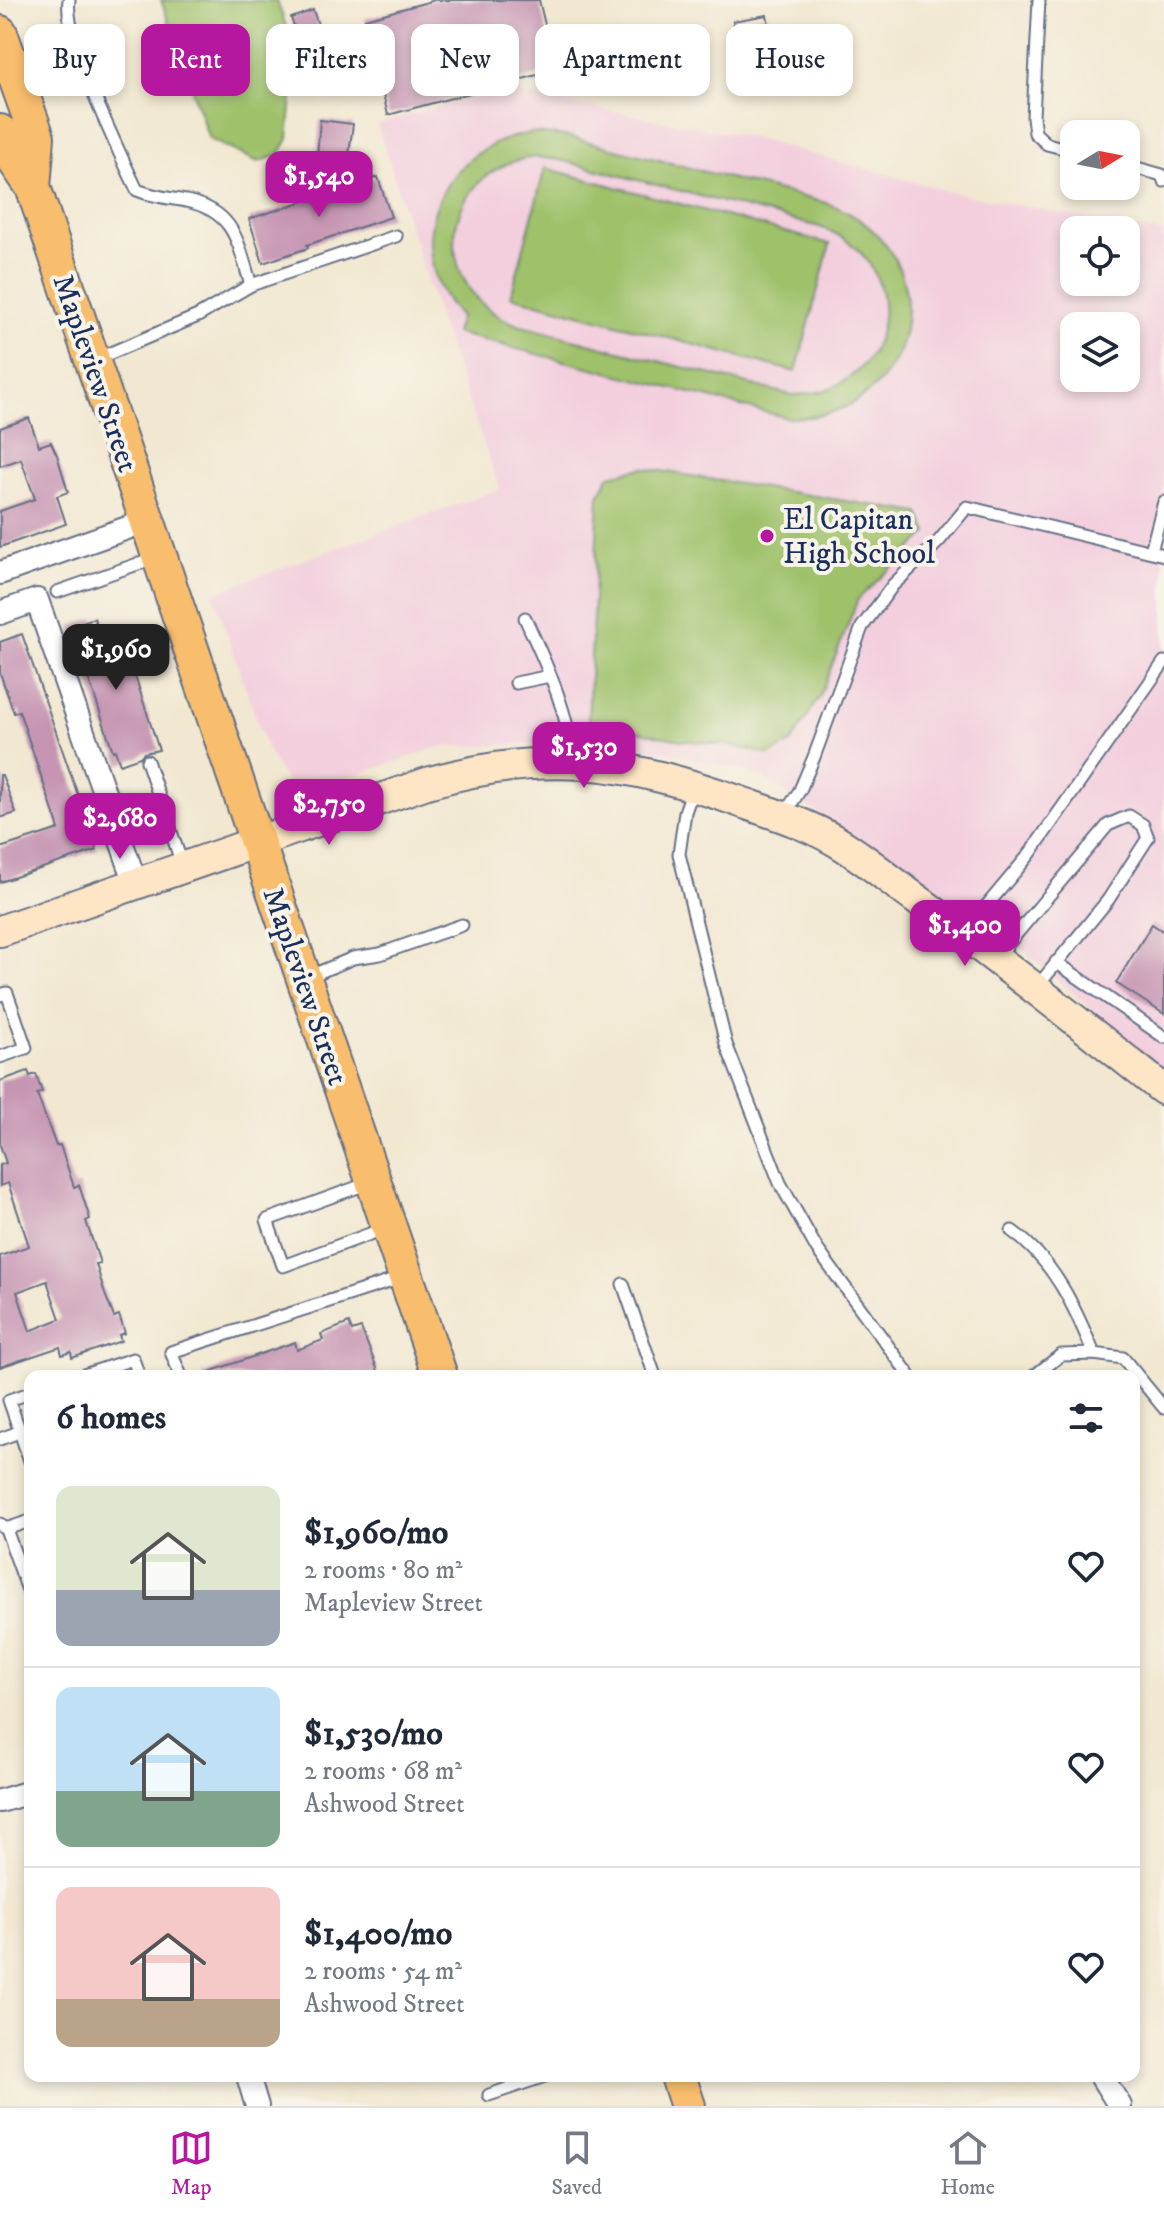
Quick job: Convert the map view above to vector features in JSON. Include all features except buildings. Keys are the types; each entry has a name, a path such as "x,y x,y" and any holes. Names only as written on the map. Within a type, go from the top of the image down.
{"main road":[{"name":"Mapleview Street","path":"0,33 37,137 33,187"},
{"name":"Mapleview Street","path":"0,132 5,146 33,187 438,1370"},
{"path":"0,931 472,770 533,763 596,763 646,772 694,786 783,817 835,841 997,957 1164,1090"},
{"path":"680,2082 688,2106"}],"street":[{"path":"0,573 147,521"},
{"path":"0,613 37,600 136,884"},
{"path":"0,1801 24,1794"},
{"path":"250,2082 257,2106"},
{"path":"1105,2082 1120,2106"}],"lane":[{"path":"69,0 70,26 104,116 137,190 158,198 187,201 209,208 232,227 251,285"},
{"path":"1039,0 1033,117 1035,133 1047,144 1060,147"},
{"path":"1140,168 1163,174"},
{"path":"92,360 198,316 251,285 396,236"},
{"path":"1151,551 1164,502"},
{"path":"783,817 805,779 862,627 893,585 939,541 967,507 1164,555"},
{"path":"57,592 160,557"},
{"path":"525,618 566,722 573,763"},
{"path":"961,931 1029,855 1164,662"},
{"path":"516,683 550,676"},
{"path":"147,761 183,868"},
{"path":"694,786 685,812 679,854 726,1044 780,1183 817,1249 906,1370"},
{"path":"997,957 1108,825 1129,816 1143,825 1148,838 1108,900 1036,989"},
{"path":"304,979 353,958 380,954 462,925"},
{"path":"1056,962 1164,1037"},
{"path":"0,995 7,993 26,1048 0,1057"},
{"path":"373,1182 267,1220 283,1266 389,1227"},
{"path":"1012,1231 1032,1245 1055,1273 1079,1317 1094,1354"},
{"path":"178,1370 171,1352 406,1276"},
{"path":"623,1284 653,1370"},
{"path":"1042,1370 1061,1355 1094,1354 1123,1358 1133,1370"},
{"path":"99,1370 133,1359 137,1370"},
{"path":"1140,1379 1164,1408"},
{"path":"24,1395 9,1400 24,1445"},
{"path":"0,1439 19,1432"},
{"path":"24,1522 3,1527 24,1581"},
{"path":"489,2095 527,2082"}],"shaded area":[{"name":"El Capitan High School","path":"519,93 754,138 951,192 1076,216 1060,216 1060,296 1140,296 1140,228 1164,233 1164,1072 1002,932 759,775 666,752 587,742 439,747 297,795 267,750 213,593 500,489 443,331 377,124 479,96 519,96"}],"green space":[{"path":"161,0 277,1 285,24 266,24 266,96 292,96 288,139 279,155 258,162 209,139 194,96 250,96 250,24 169,24"},
{"path":"532,133 566,136 826,203 866,225 893,256 905,291 905,328 893,363 869,392 834,411 788,418 455,333 460,317 441,289 431,260 431,231 438,203 452,178 473,157 500,141","holes":["534,157 560,160 820,227 851,244 872,268 882,296 882,324 872,352 854,374 826,390 791,395 518,325 488,309 468,287 457,261 455,234 462,207 478,184 502,167"]},
{"path":"545,168 830,244 796,372 511,296"},
{"path":"642,468 919,513 928,533 858,599 820,696 792,742 770,755 588,721 599,495 610,475"}],"place":[{"name":"El Capitan High School","path":"767,536"}]}
